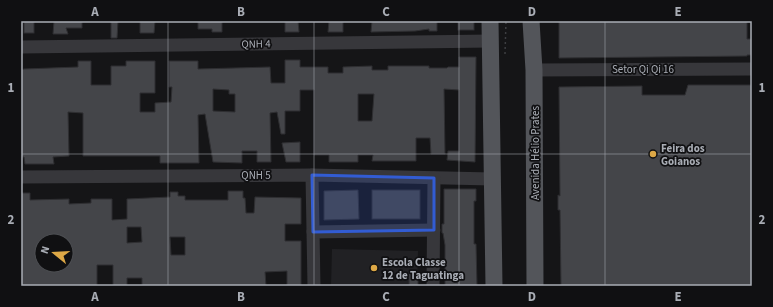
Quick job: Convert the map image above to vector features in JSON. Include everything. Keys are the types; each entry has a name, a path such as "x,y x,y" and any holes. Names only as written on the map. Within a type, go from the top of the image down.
{"main road":[{"path":"490,21 494,286"},
{"name":"Avenida Hélio Prates","path":"531,21 534,70 535,286"}],"street":[{"name":"QNH 4","path":"21,47 491,41"},
{"name":"Setor Qi Qi 16","path":"534,70 752,69"},
{"name":"QNH 5","path":"21,177 312,175 492,179"},
{"path":"312,175 314,286"},
{"path":"433,286 434,178"},
{"path":"313,232 434,230"}],"highlighted area":[{"path":"312,175 434,178 434,230 313,232"}],"shaded area":[{"name":"Escola Classe 12 de Taguatinga","path":"332,249 418,251 417,286 331,286"}],"building":[{"path":"24,21 34,21 34,33 24,33"},
{"path":"54,21 82,21 82,28 66,28 68,34 53,34"},
{"path":"111,21 118,21 117,38 111,38"},
{"path":"140,21 155,21 154,33 140,33"},
{"path":"198,21 222,21 222,32 212,32 212,29 198,29"},
{"path":"285,21 298,21 299,32 285,32"},
{"path":"329,21 343,21 343,32 328,32"},
{"path":"372,21 437,21 437,31 429,31 429,29 415,31 371,32"},
{"path":"458,21 474,21 474,30 458,30"},
{"path":"559,21 747,21 747,39 752,39 752,55 559,58"},
{"path":"459,57 476,57 475,162 447,160 448,151 459,151 459,90 444,89 445,154 431,154 430,138 416,138 416,161 372,161 373,155 358,155 358,162 329,162 329,155 314,155 314,90 300,90 300,111 285,111 285,134 281,134 277,112 270,113 271,162 257,162 257,151 242,151 242,163 213,162 205,114 198,115 199,163 160,163 160,156 83,156 83,113 68,112 69,156 53,157 54,164 25,164 24,157 21,157 21,70 24,69 78,67 78,61 91,61 91,85 111,85 111,66 126,66 126,61 155,61 155,93 140,93 140,112 155,112 155,103 171,102 172,87 169,87 169,61 198,61 198,69 270,67 271,83 285,83 285,60 300,60 300,67 328,67 328,73 343,73 343,67 372,66 372,70 388,70 388,66 429,66 429,68 459,67","holes":["213,89 229,90 229,94 235,94 235,112 213,111","358,94 374,94 372,121 358,121"]},
{"name":"Feira dos Goianos","path":"688,85 752,85 752,286 561,286 560,210 558,210 558,195 560,196 559,87 642,86 642,95 685,95"},
{"path":"300,142 300,162 286,162 282,143"},
{"path":"444,189 476,189 476,201 474,201 474,244 476,244 477,286 445,286 445,245 442,233 442,224 444,224"},
{"path":"358,190 359,219 324,220 324,191"},
{"path":"372,190 420,190 420,219 372,219"},
{"path":"228,191 243,191 246,213 254,213 255,197 301,198 301,224 285,224 285,241 301,241 301,286 287,286 287,271 265,272 266,286 142,286 142,278 127,278 127,286 113,286 113,265 97,265 97,286 21,286 21,193 30,193 30,200 69,199 69,204 91,203 91,199 112,199 112,220 127,219 127,199 170,197 170,192 178,192 178,196 185,196 185,200 228,200","holes":["127,227 141,227 142,242 127,243","170,237 185,237 185,255 171,255"]},
{"path":"409,272 418,272 418,286 409,286"}],"place":[{"name":"Feira dos Goianos","path":"653,154"},
{"name":"Escola Classe 12 de Taguatinga","path":"374,268"}]}
